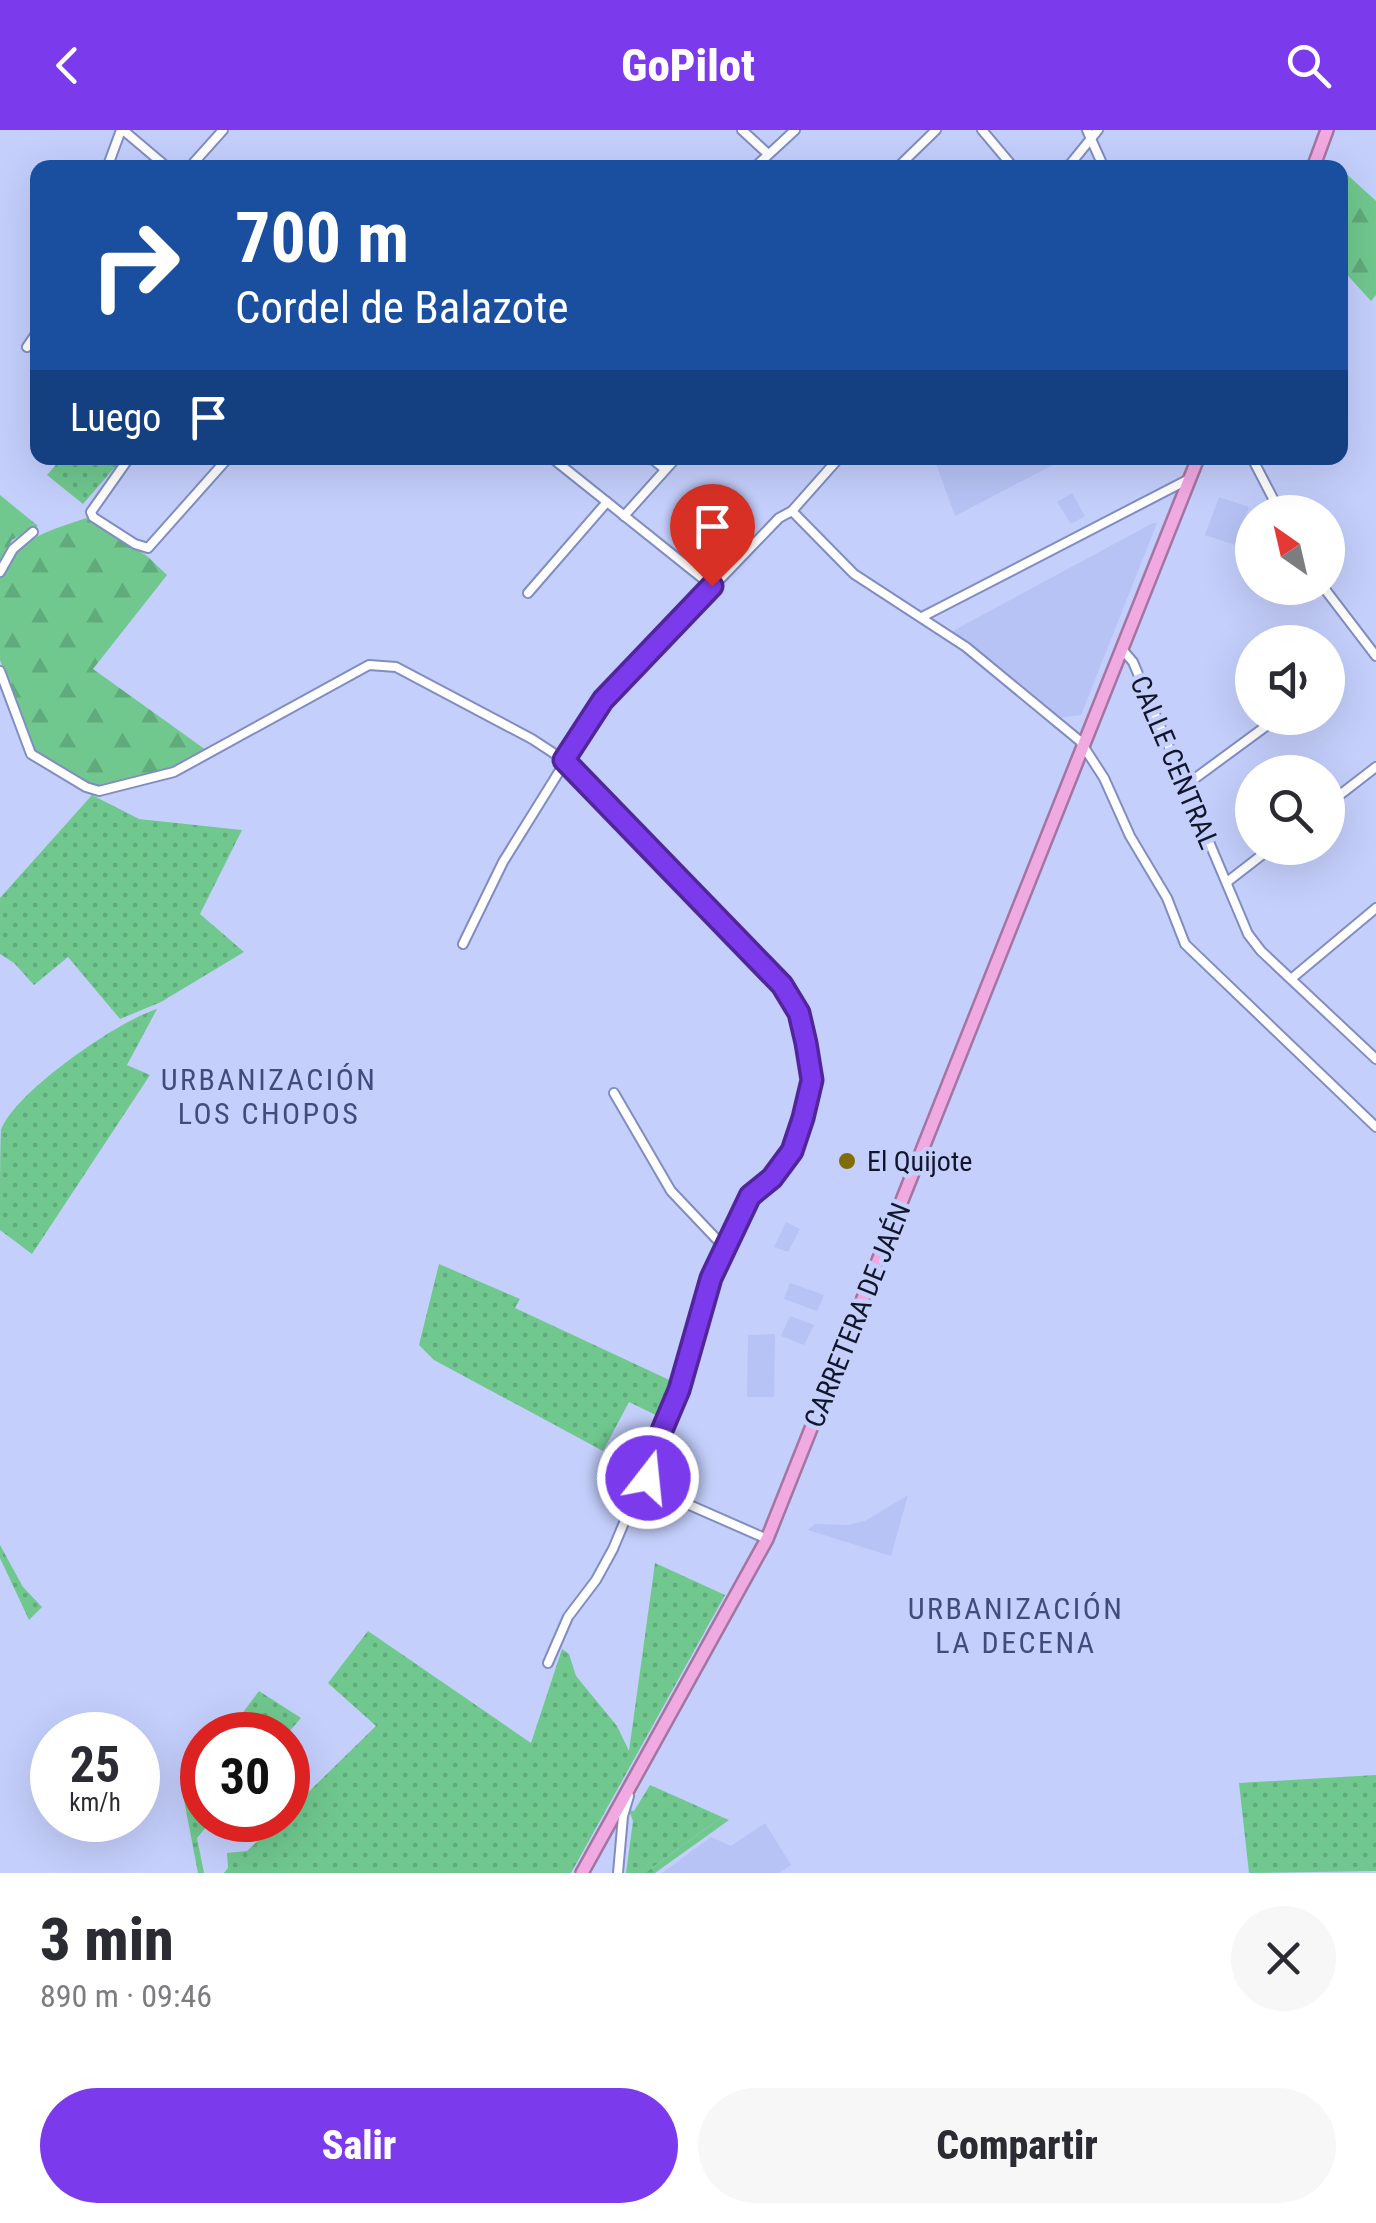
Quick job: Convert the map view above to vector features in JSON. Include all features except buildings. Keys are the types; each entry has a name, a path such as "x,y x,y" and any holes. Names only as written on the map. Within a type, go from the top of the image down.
{"highway":[{"path":"1316,160 1328,130"},
{"name":"CARRETERA DE JAÉN","path":"582,1873 766,1539 1195,465"}],"street":[{"path":"110,160 122,130 158,160"},
{"path":"196,160 223,130"},
{"path":"742,130 767,153"},
{"path":"761,160 795,130"},
{"path":"905,160 936,130"},
{"path":"982,130 1007,160"},
{"path":"1072,160 1088,135 1098,130"},
{"path":"1088,135 1100,160"},
{"path":"27,347 30,343"},
{"path":"124,465 91,512 135,544 148,548 222,465"},
{"path":"561,465 712,586"},
{"path":"660,465 665,469"},
{"path":"624,516 669,465"},
{"path":"463,944 503,862 603,700 778,518 792,511 832,465"},
{"path":"1256,465 1271,495"},
{"path":"922,618 1190,479"},
{"path":"528,593 606,502"},
{"path":"792,511 854,574 1010,681 1084,747 1166,898 1185,944 1376,1126"},
{"path":"0,572 12,549 33,532"},
{"path":"1337,605 1376,656"},
{"name":"CALLE CENTRAL","path":"1122,648 1132,662 1248,934 1260,951 1376,1058"},
{"path":"0,671 25,747 68,778 100,791 174,772 356,671 382,664 396,667 564,760 782,985 799,1013 812,1080 792,1151 772,1178 750,1196 711,1278 679,1390 649,1461 648,1478 638,1487 613,1549 568,1617 548,1663"},
{"path":"0,699 10,695"},
{"path":"1186,786 1254,735"},
{"path":"1345,791 1376,767"},
{"path":"1226,882 1249,865"},
{"path":"1291,980 1376,908"},
{"path":"1366,1049 1376,1041"},
{"path":"614,1093 671,1191 726,1248"},
{"path":"648,1478 668,1496 766,1539"},
{"path":"618,1873 623,1816 634,1782"}],"shaded area":[{"path":"937,465 1053,465 955,516"},
{"path":"1072,493 1085,516 1071,524 1057,502"},
{"path":"1219,497 1235,502 1235,545 1205,535"},
{"path":"1157,523 1081,715 1058,718 949,633"},
{"path":"786,1222 800,1229 788,1252 774,1247"},
{"path":"790,1283 824,1295 817,1311 784,1299"},
{"path":"790,1316 814,1325 804,1345 781,1336"},
{"path":"775,1334 774,1397 747,1397 748,1335"},
{"path":"908,1495 891,1556 808,1530 815,1524 865,1521"},
{"path":"765,1823 791,1865 779,1873 662,1873 711,1837 731,1846"}],"green space":[{"path":"1348,175 1376,201 1376,295 1371,301 1348,276"},
{"path":"56,465 117,465 83,504 47,475"},
{"path":"0,495 38,526 12,540 0,563"},
{"path":"86,518 147,556 167,575 93,669 206,750 148,777 115,785 87,784 33,752 0,660 0,576 16,552 36,537"},
{"path":"92,795 139,819 242,830 200,914 244,952 161,1002 120,1019 68,957 34,985 0,954 0,898"},
{"path":"157,1009 127,1065 150,1075 32,1254 0,1230 1,1130 10,1114 46,1078 118,1028"},
{"path":"439,1264 520,1299 515,1308 678,1384 664,1419 629,1402 603,1451 434,1360 419,1345"},
{"path":"0,1545 23,1587 42,1607 29,1620 0,1558"},
{"path":"655,1563 725,1595 571,1873 224,1873 228,1868 227,1853 247,1851 256,1842 310,1842 310,1790 376,1726 328,1683 368,1631 531,1743 562,1649 569,1654 576,1676 617,1726 629,1751"},
{"path":"259,1691 292,1712 243,1712"},
{"path":"1376,1775 1376,1871 1249,1873 1239,1783"},
{"path":"650,1785 722,1817 645,1873 626,1873 633,1821 629,1810 634,1811"},
{"path":"722,1817 729,1820 655,1873 645,1873"},
{"path":"192,1842 198,1842 204,1873 198,1873"}],"place":[{"name":"El Quijote","path":"847,1161"}],"district":[{"name":"URBANIZACIÓN LOS CHOPOS","path":"269,1097"},
{"name":"URBANIZACIÓN LA DECENA","path":"1016,1626"}],"route":[{"path":"648,1478 649,1461 679,1390 711,1278 750,1196 772,1178 792,1151 812,1080 799,1013 782,985 564,760 603,700 712,586"}]}
